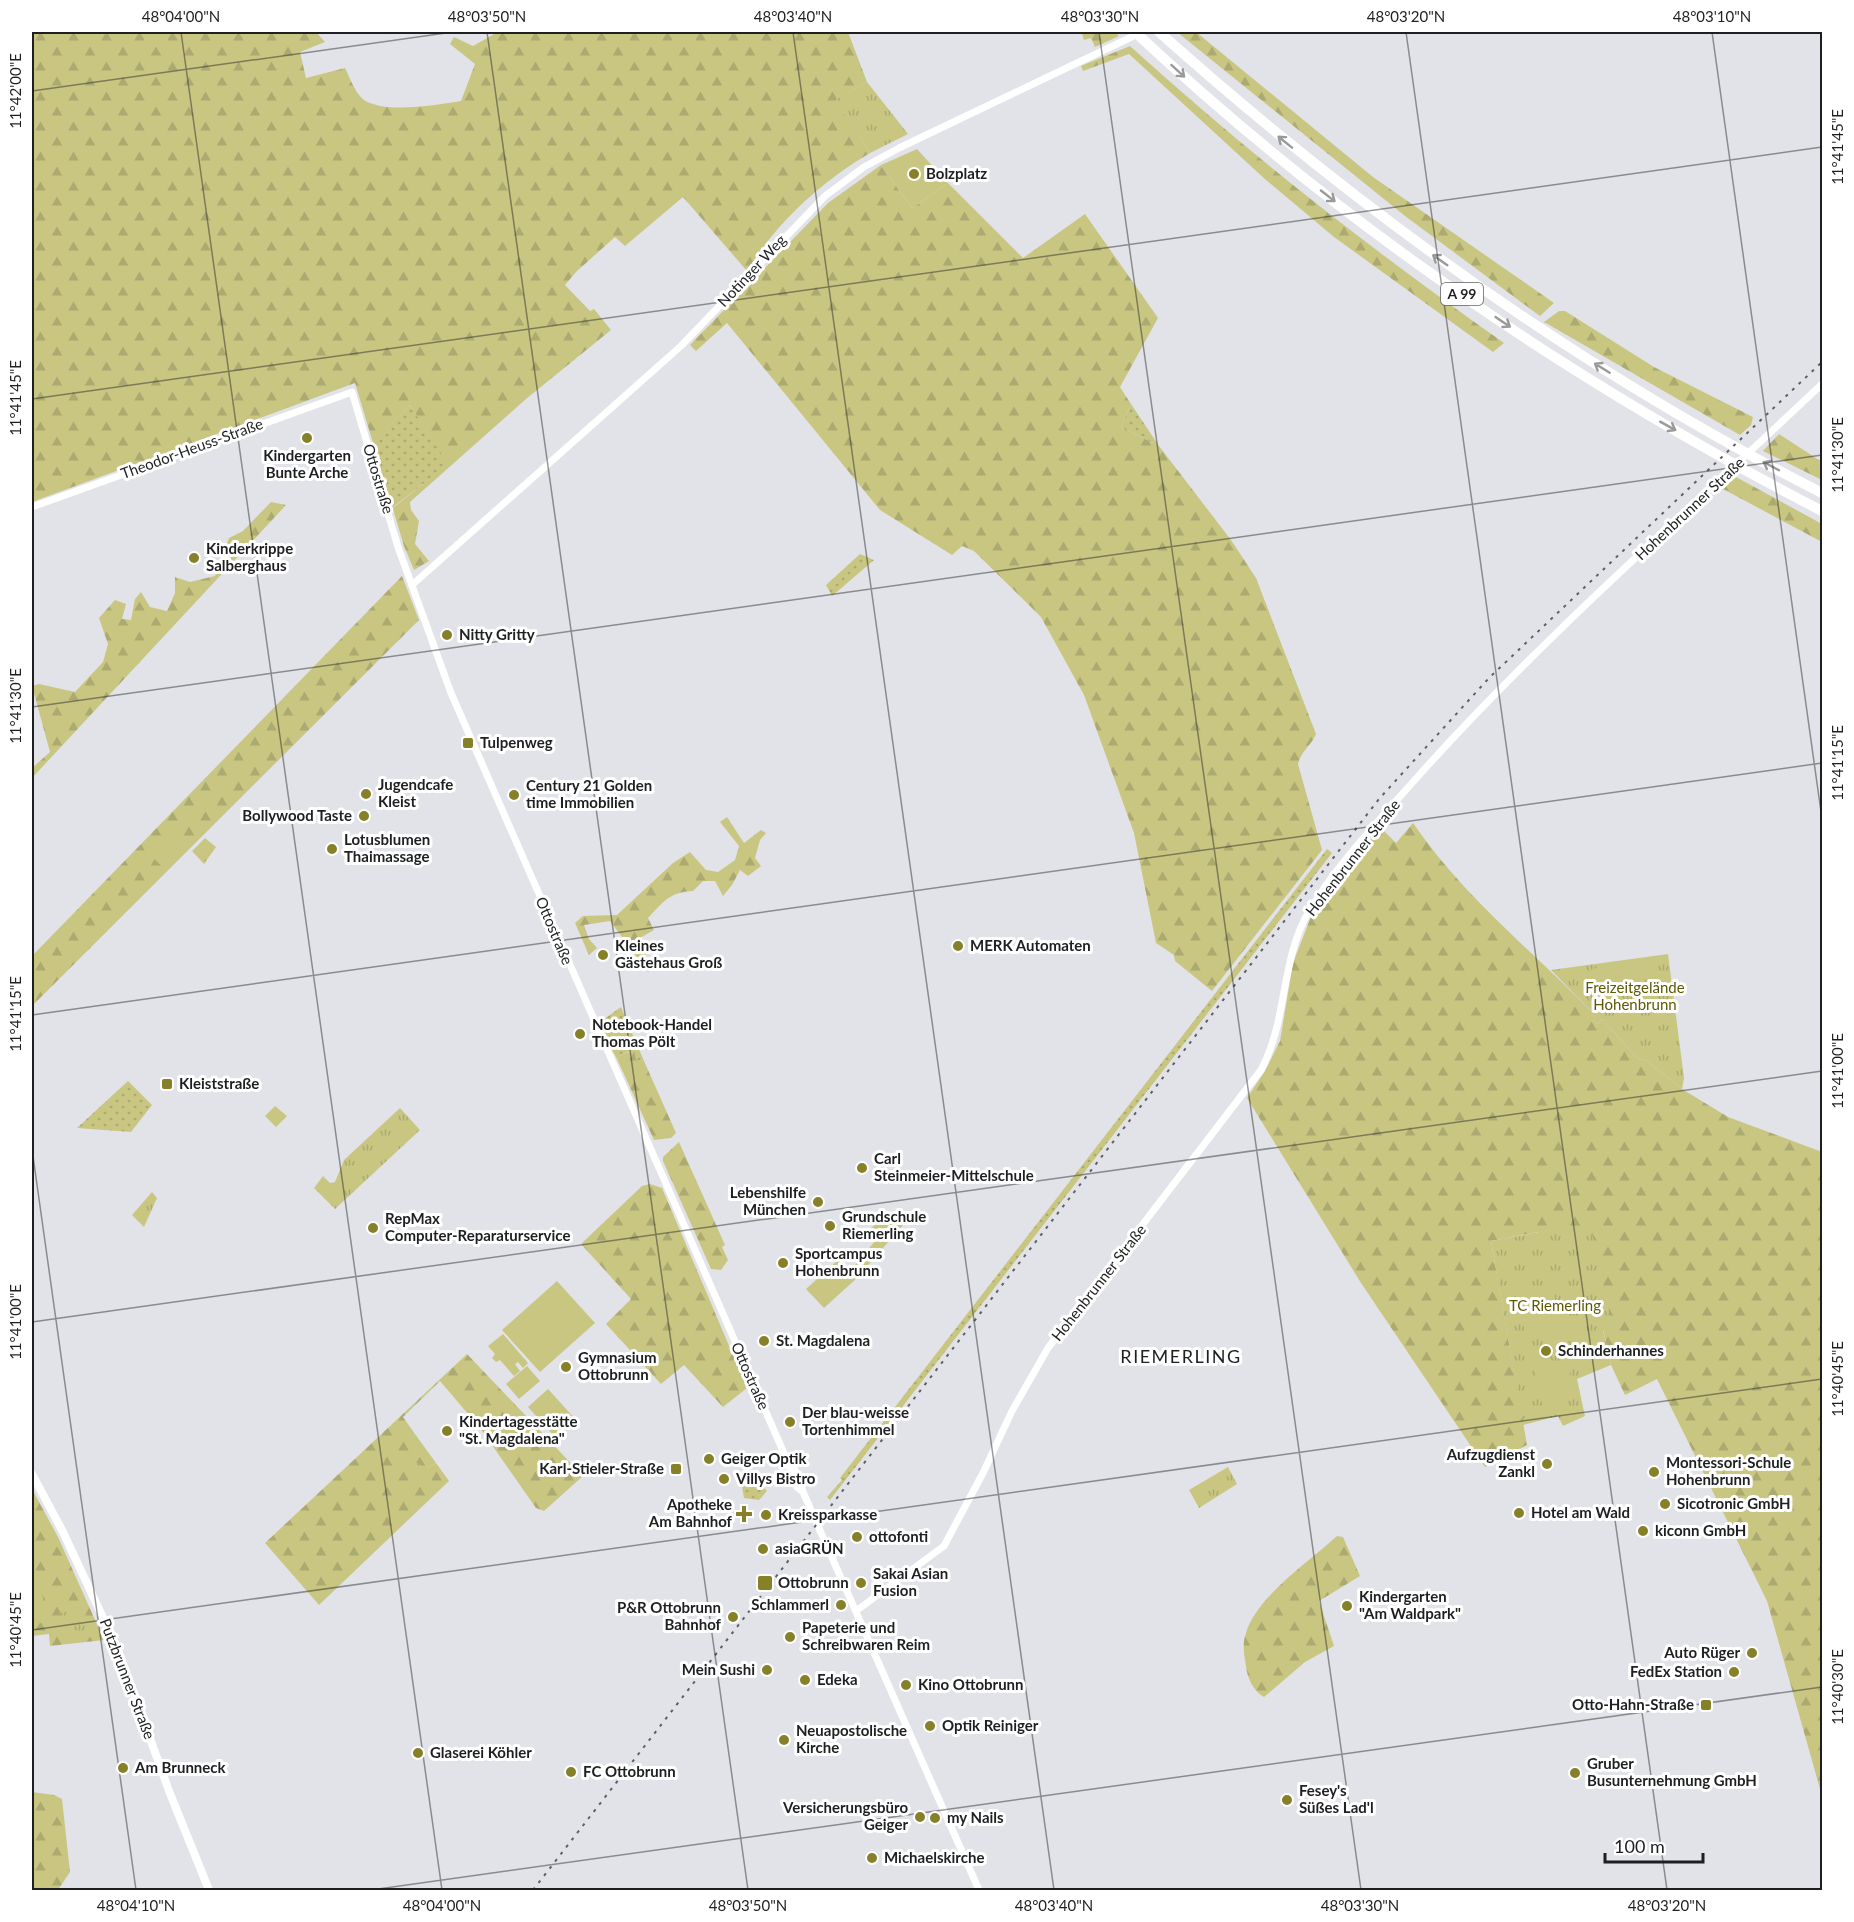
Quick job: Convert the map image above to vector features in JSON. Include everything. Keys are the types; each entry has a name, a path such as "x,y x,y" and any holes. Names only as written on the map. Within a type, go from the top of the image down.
{"highway":[{"name":"A 99","path":"1135,32 1271,151 1392,245 1536,345 1650,416 1822,511"},
{"name":"A 99","path":"1159,32 1333,181 1472,282 1658,403 1822,493"}],"main road":[{"name":"Putzbrunner Straße","path":"32,1474 63,1532 118,1650 169,1791 209,1890"}],"street":[{"name":"Notinger Weg","path":"412,585 681,346 812,209 837,186 864,167 899,148 1142,32"},
{"name":"Hohenbrunner Straße","path":"856,1611 944,1546 983,1473 1013,1408 1048,1348 1261,1070 1276,1040 1285,976 1296,938 1322,892 1402,795 1472,717 1822,384"},
{"name":"Ottostraße","path":"352,392 412,585 451,693 787,1460 793,1465 979,1890"},
{"name":"Theodor-Heuss-Straße","path":"32,507 352,392"}],"green space":[{"path":"32,32 316,32 325,42 300,52 306,78 345,68 355,89 364,100 385,107 398,108 461,101 475,64 450,44 454,37 473,46 498,32 848,32 867,82 836,100 870,153 834,177 801,204 772,236 747,271 683,197 625,246 615,237 576,272 565,285 590,311 594,309 611,330 526,399 410,502 411,510 419,521 415,544 429,561 414,570 404,546 355,383 32,502","holes":["410,405 448,464 394,507 373,442"]},
{"path":"1115,32 1119,36 1095,47 1091,38 1084,40 1082,34"},
{"path":"1177,32 1196,32 1373,177 1554,303 1540,316 1405,216"},
{"path":"1130,46 1220,125 1313,201 1504,343 1493,352 1334,237 1266,180 1129,54 1083,71 1081,66"},
{"path":"867,82 908,134 870,153 835,100"},
{"name":"Bolzplatz","path":"917,149 948,183 912,208 881,165"},
{"path":"881,165 912,208 948,183 1023,258 1085,214 1158,318 1120,387 1131,404 1121,427 1159,446 1231,540 1256,578 1316,734 1298,764 1322,850 1212,991 1175,961 1174,955 1156,943 1134,833 1084,695 1041,617 974,551 962,546 952,555 880,510 727,323 696,351 690,345 828,203"},
{"path":"1559,311 1565,311 1654,367 1753,417 1751,425 1740,435 1544,322"},
{"path":"1131,404 1159,446 1121,427"},
{"path":"410,405 449,464 393,507 373,441"},
{"path":"1779,434 1822,462 1822,480 1763,451"},
{"path":"1736,477 1822,524 1822,542 1723,489"},
{"path":"271,502 286,505 32,778 32,768 50,752 32,686 39,684 75,692 103,662 108,644 99,618 115,600 126,604 122,619 131,620 135,599 141,592 150,607 167,611 175,593 175,577 190,582 215,576 229,538 243,531"},
{"path":"860,554 874,560 832,596 826,585"},
{"path":"402,576 419,620 32,1006 32,956"},
{"path":"727,817 744,843 761,830 766,833 760,840 755,858 761,866 748,876 740,870 723,896 715,881 703,881 693,891 679,893 663,902 648,918 654,930 638,939 652,968 648,972 610,921 584,925 589,939 597,948 589,955 575,923 583,916 617,915 673,863 690,852 706,870 718,872 735,860 739,846 720,822"},
{"path":"1413,823 1432,849 1475,898 1593,1013 1593,1020 1597,1024 1602,1019 1637,1058 1647,1061 1682,1089 1728,1117 1822,1152 1822,1796 1767,1601 1657,1379 1625,1395 1611,1365 1603,1329 1613,1326 1551,1233 1538,1232 1491,1241 1527,1445 1485,1467 1361,1283 1247,1098 1265,1071 1280,1041 1293,963 1312,914 1380,827 1396,843"},
{"path":"168,834 184,851 165,870 149,853"},
{"path":"205,838 216,847 204,864 192,851"},
{"path":"1327,849 1332,853 830,1500 827,1497 842,1480 840,1478"},
{"name":"Freizeitgelände Hohenbrunn","path":"1668,954 1684,1078 1682,1089 1647,1061 1637,1058 1602,1019 1597,1024 1593,1020 1593,1013 1551,970"},
{"path":"1640,962 1644,990 1595,998 1591,969"},
{"path":"621,1007 644,1061 636,1060 631,1051 622,1054 617,1059 612,1050 624,1047 627,1043 625,1021 619,1022 614,1017 606,1023 603,1030 604,1019"},
{"path":"612,1016 619,1021 624,1019 632,1037 624,1047 612,1050 603,1030"},
{"path":"634,1051 636,1060 644,1061 676,1133 671,1138 654,1140 617,1059 622,1054"},
{"path":"128,1081 152,1105 131,1132 77,1128"},
{"path":"275,1106 287,1116 276,1127 265,1116"},
{"path":"400,1108 420,1130 335,1209 314,1188 323,1176 330,1183 335,1182 344,1160"},
{"path":"679,1142 725,1245 722,1247 728,1260 721,1270 711,1269 663,1161 663,1157"},
{"path":"650,1184 662,1188 747,1388 723,1407 684,1365 661,1384 606,1324 631,1299 581,1244 642,1186"},
{"path":"152,1192 157,1198 144,1227 132,1215"},
{"path":"888,1213 903,1225 857,1278 824,1308 806,1289 839,1259 850,1271 876,1240 880,1243 868,1231"},
{"name":"TC Riemerling","path":"1591,1229 1613,1327 1603,1330 1611,1365 1577,1379 1585,1416 1563,1426 1558,1416 1523,1425 1491,1241 1539,1232"},
{"path":"557,1281 595,1323 540,1372 502,1330"},
{"path":"1552,1287 1562,1333 1527,1341 1517,1295"},
{"path":"1602,1329 1609,1362 1578,1369 1571,1336"},
{"path":"503,1334 528,1363 523,1368 518,1362 515,1364 520,1371 514,1376 500,1360 496,1362 492,1358 495,1354 488,1346"},
{"path":"467,1354 583,1476 544,1511 536,1508 480,1428 440,1381 403,1417 415,1434 408,1440 428,1468 436,1463 449,1481 319,1605 265,1543"},
{"path":"1567,1360 1575,1395 1542,1403 1534,1368"},
{"path":"527,1366 540,1381 519,1399 506,1384"},
{"path":"548,1389 577,1421 557,1439 528,1407"},
{"path":"415,1434 436,1463 428,1468 407,1440"},
{"path":"411,1451 431,1483 422,1488 407,1465 406,1456"},
{"path":"1228,1467 1237,1484 1199,1508 1189,1490"},
{"path":"755,1478 767,1491 759,1500 744,1498 741,1481"},
{"path":"32,1489 58,1537 104,1640 50,1646 49,1634 32,1636"},
{"path":"1337,1536 1343,1537 1360,1576 1319,1601 1334,1646 1305,1662 1264,1697 1249,1679 1244,1653 1246,1633 1261,1606 1272,1593"},
{"path":"41,1589 48,1621 32,1625 32,1591"},
{"path":"83,1608 91,1630 67,1634 60,1613"},
{"path":"32,1792 54,1795 62,1799 70,1872 58,1890 32,1890"}],"railway":[{"path":"533,1890 1379,799 1489,678 1822,362"}],"place":[{"name":"Bolzplatz","path":"914,174"},
{"name":"Kindergarten Bunte Arche","path":"307,438"},
{"name":"Kinderkrippe Salberghaus","path":"194,558"},
{"name":"Nitty Gritty","path":"447,635"},
{"name":"Tulpenweg","path":"468,743"},
{"name":"Jugendcafe Kleist","path":"366,794"},
{"name":"Century 21 Golden time Immobilien","path":"514,795"},
{"name":"Bollywood Taste","path":"364,816"},
{"name":"Lotusblumen Thaimassage","path":"332,849"},
{"name":"MERK Automaten","path":"958,946"},
{"name":"Kleines Gästehaus Groß","path":"603,955"},
{"name":"Notebook-Handel Thomas Pölt","path":"580,1034"},
{"name":"Kleiststraße","path":"167,1084"},
{"name":"Carl Steinmeier-Mittelschule","path":"862,1168"},
{"name":"Lebenshilfe München","path":"818,1202"},
{"name":"Grundschule Riemerling","path":"830,1226"},
{"name":"RepMax Computer-Reparaturservice","path":"373,1228"},
{"name":"Sportcampus Hohenbrunn","path":"783,1263"},
{"name":"St. Magdalena","path":"764,1341"},
{"name":"Schinderhannes","path":"1546,1351"},
{"name":"Gymnasium Ottobrunn","path":"566,1367"},
{"name":"Der blau-weisse Tortenhimmel","path":"790,1422"},
{"name":"Kindertagesstätte \"St. Magdalena\"","path":"447,1431"},
{"name":"Geiger Optik","path":"709,1459"},
{"name":"Aufzugdienst Zankl","path":"1547,1464"},
{"name":"Karl-Stieler-Straße","path":"676,1469"},
{"name":"Montessori-Schule Hohenbrunn","path":"1654,1472"},
{"name":"Villys Bistro","path":"724,1479"},
{"name":"Sicotronic GmbH","path":"1665,1504"},
{"name":"Hotel am Wald","path":"1519,1513"},
{"name":"Apotheke Am Bahnhof","path":"744,1514"},
{"name":"Kreissparkasse","path":"766,1515"},
{"name":"kiconn GmbH","path":"1643,1531"},
{"name":"ottofonti","path":"857,1537"},
{"name":"asiaGRÜN","path":"763,1549"},
{"name":"Ottobrunn","path":"765,1583"},
{"name":"Sakai Asian Fusion","path":"861,1583"},
{"name":"Schlammerl","path":"841,1605"},
{"name":"Kindergarten \"Am Waldpark\"","path":"1347,1606"},
{"name":"P&R Ottobrunn Bahnhof","path":"733,1617"},
{"name":"Papeterie und Schreibwaren Reim","path":"790,1637"},
{"name":"Auto Rüger","path":"1752,1653"},
{"name":"Mein Sushi","path":"767,1670"},
{"name":"FedEx Station","path":"1734,1672"},
{"name":"Edeka","path":"805,1680"},
{"name":"Kino Ottobrunn","path":"906,1685"},
{"name":"Otto-Hahn-Straße","path":"1706,1705"},
{"name":"Optik Reiniger","path":"930,1726"},
{"name":"Neuapostolische Kirche","path":"784,1740"},
{"name":"Glaserei Köhler","path":"418,1753"},
{"name":"Am Brunneck","path":"123,1768"},
{"name":"FC Ottobrunn","path":"571,1772"},
{"name":"Gruber Busunternehmung GmbH","path":"1575,1773"},
{"name":"Fesey's Süßes Lad'l","path":"1287,1800"},
{"name":"Versicherungsbüro Geiger","path":"920,1817"},
{"name":"my Nails","path":"935,1818"},
{"name":"Michaelskirche","path":"872,1858"}],"district":[{"name":"RIEMERLING","path":"1181,1357"}]}
